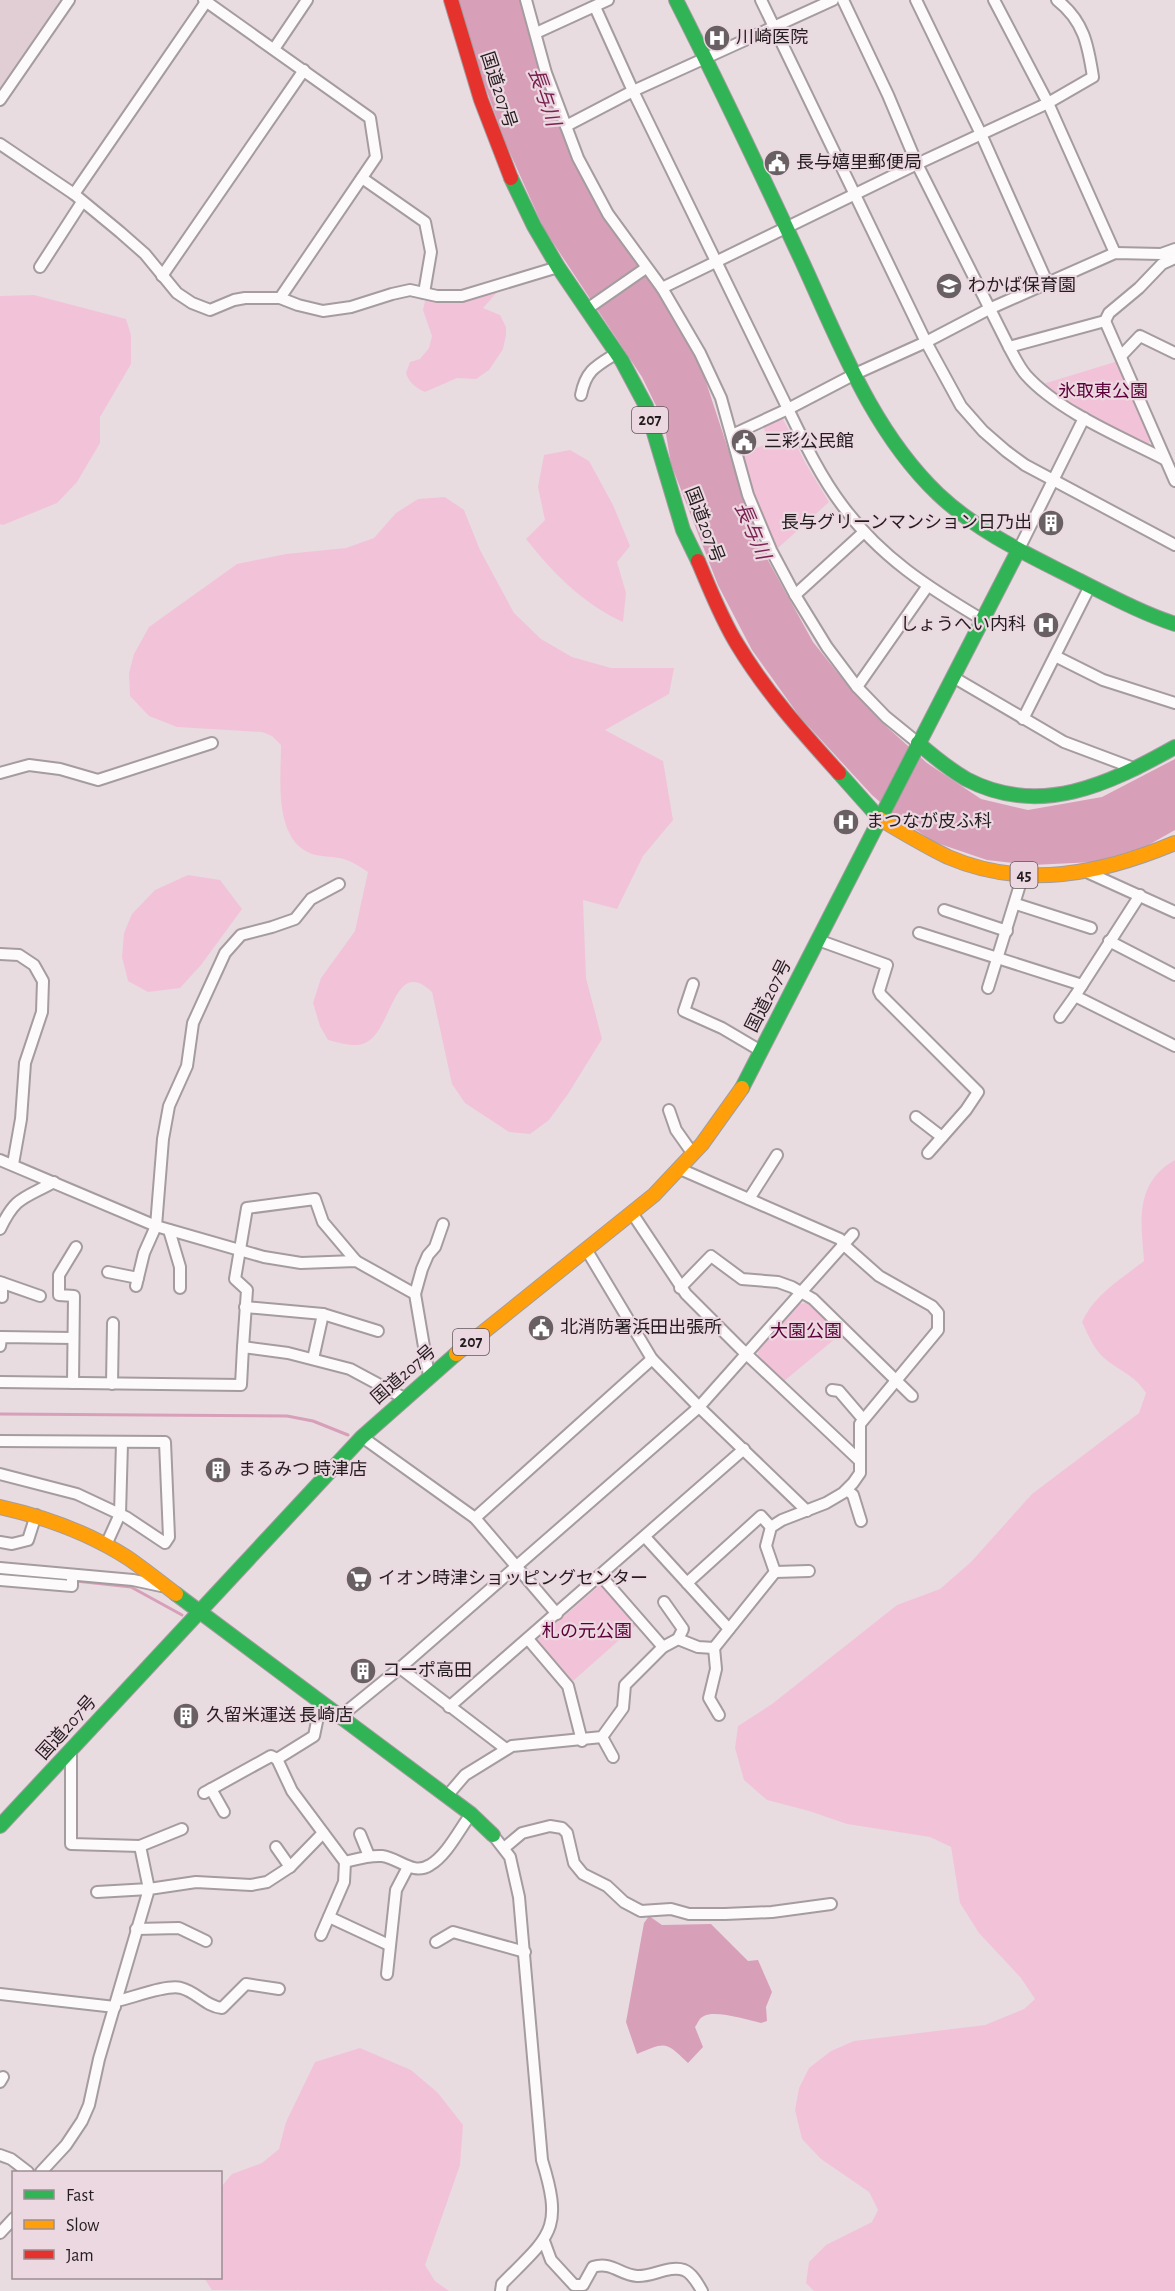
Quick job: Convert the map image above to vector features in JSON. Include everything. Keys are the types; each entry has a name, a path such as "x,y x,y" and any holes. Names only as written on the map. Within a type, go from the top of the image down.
{"main road":[{"name":"国道207号","path":"0,1826 362,1437 429,1376 654,1195 680,1169 721,1120 739,1093 882,815 784,711 753,670 735,641 683,530 646,406 589,308 558,267 534,226 505,165 481,100 451,0"},
{"path":"676,0 855,374 895,444 937,493 963,516 1018,551 1133,609 1175,624"},
{"path":"882,815 1018,551"},
{"path":"918,746 975,783 1009,795 1051,797 1095,788 1175,747"},
{"name":"45","path":"882,815 949,857 983,868 1023,875 1089,873 1134,861 1175,843"},
{"path":"0,1507 36,1515 68,1526 106,1545 168,1587 341,1716 471,1814 493,1835"}],"street":[{"path":"0,99 69,0"},
{"path":"274,49 307,0"},
{"path":"526,0 546,73 579,158 608,214 645,269 662,288 700,353 721,398 748,495 771,550 827,647 857,687 918,746"},
{"path":"536,33 608,0"},
{"path":"761,0 926,342 961,406 1006,452 1053,480 1175,545"},
{"path":"566,126 633,91 832,0"},
{"path":"843,0 888,95 916,164 989,309 1026,375 1052,397 1084,418 1164,459"},
{"path":"916,0 981,134 1047,282"},
{"path":"994,0 1048,104 1115,253"},
{"path":"662,288 916,164 1048,104 1093,77 1088,46 1082,29 1057,0"},
{"path":"40,267 78,198 205,1 370,118 376,157 280,298"},
{"path":"595,7 633,91 788,409 812,457 841,505 864,532 909,573 927,587 983,620"},
{"path":"162,276 304,70"},
{"path":"0,144 78,198 145,254 177,293 192,303 210,310 245,298 280,298 323,311 351,308 410,290 436,296 462,296 558,267"},
{"path":"362,178 425,222 431,252 424,293"},
{"path":"732,435 855,374 926,342 989,309 1115,253 1161,254 1175,249"},
{"path":"1009,347 1105,321 1109,314 1162,264 1175,258"},
{"path":"589,308 645,269"},
{"path":"1105,321 1175,481"},
{"path":"1121,356 1140,336 1175,353"},
{"path":"581,394 586,376 617,353"},
{"path":"1018,551 1084,418"},
{"path":"795,595 864,532"},
{"path":"1023,719 1090,586"},
{"path":"857,687 927,587"},
{"path":"1054,656 1103,680 1175,703"},
{"path":"953,677 1064,742 1136,769"},
{"path":"0,773 28,765 60,769 98,780 212,743"},
{"path":"1089,873 1175,912"},
{"path":"988,987 1016,904 1023,875"},
{"path":"108,1272 137,1282 144,1253 156,1226 168,1106 187,1066 193,1023 225,953 242,935 295,919 311,899 339,884"},
{"path":"1060,1017 1076,996 1140,895"},
{"path":"1016,904 1091,928"},
{"path":"944,910 1007,931"},
{"path":"919,933 1082,986"},
{"path":"818,940 887,965 879,992 881,995 978,1092 928,1154"},
{"path":"1109,941 1175,975"},
{"path":"0,954 19,955 34,965 43,981 42,1012 24,1063 21,1119 13,1164"},
{"path":"693,984 684,1011 722,1028 761,1051"},
{"path":"1076,996 1175,1046"},
{"path":"669,1110 676,1130 693,1154"},
{"path":"916,1117 942,1137"},
{"path":"749,1199 777,1155"},
{"path":"0,1160 156,1226 239,1250 301,1263 356,1261"},
{"path":"680,1169 840,1239 879,1276 932,1306 938,1313 938,1330 934,1337 895,1379 863,1419 858,1429 860,1473 847,1490 825,1503 782,1520 771,1527 766,1546 775,1572"},
{"path":"0,1229 9,1210 17,1201 54,1182"},
{"path":"0,1382 241,1385 247,1290 235,1280 247,1208 315,1199 323,1222 356,1261 415,1294"},
{"path":"632,1213 680,1288 747,1355 860,1461"},
{"path":"429,1376 415,1294 422,1269 428,1255 435,1247 443,1224"},
{"path":"169,1230 180,1267 180,1288"},
{"path":"341,1716 400,1668 699,1407 853,1234"},
{"path":"73,1383 74,1296 59,1295 59,1275 76,1247"},
{"path":"586,1249 652,1359 807,1511"},
{"path":"680,1288 711,1256 742,1280 778,1282 802,1293 813,1299 912,1396"},
{"path":"2,1297 1,1282 40,1296"},
{"path":"245,1307 323,1314 378,1331"},
{"path":"313,1359 323,1314"},
{"path":"112,1384 113,1323"},
{"path":"0,1346 0,1337 74,1338"},
{"path":"243,1347 288,1353 350,1369 404,1398"},
{"path":"475,1518 652,1359"},
{"path":"832,1390 839,1391 863,1419"},
{"path":"362,1437 475,1518 557,1614"},
{"path":"0,1441 165,1442 169,1537 165,1543 120,1514 76,1494 0,1474"},
{"path":"106,1545 120,1514 122,1443"},
{"path":"449,1707 602,1576 744,1449"},
{"path":"847,1490 854,1495 861,1521"},
{"path":"0,1542 12,1544 28,1540 36,1515"},
{"path":"687,1583 761,1516 771,1527"},
{"path":"645,1537 729,1629"},
{"path":"0,1568 133,1580 168,1587"},
{"path":"719,1715 709,1698 716,1669 714,1648 775,1572 809,1571"},
{"path":"0,1580 72,1586 72,1576"},
{"path":"602,1576 663,1647"},
{"path":"447,1796 465,1775 506,1749 518,1745 582,1741 602,1737 623,1708 625,1685 663,1647 678,1639 683,1629 664,1602"},
{"path":"528,1638 568,1686 582,1741"},
{"path":"678,1639 698,1647 714,1648"},
{"path":"400,1668 506,1749"},
{"path":"277,1759 314,1736 321,1702"},
{"path":"602,1737 613,1757"},
{"path":"71,1750 71,1844 140,1845 182,1829"},
{"path":"224,1812 207,1791 271,1756 277,1759 292,1791 345,1862 344,1882 321,1935"},
{"path":"345,1862 369,1856 387,1857 398,1860 408,1867 425,1868 432,1864 471,1814"},
{"path":"504,1848 522,1833 550,1826 562,1828 567,1833 574,1863 583,1874 607,1886 624,1902 641,1911 670,1909 689,1914 725,1914 772,1912 831,1904"},
{"path":"97,1892 149,1889 196,1882 251,1885 267,1882 290,1867 323,1833"},
{"path":"360,1834 369,1856"},
{"path":"493,1835 510,1857 515,1874 525,1952 542,2160 551,2188 554,2216 544,2241 502,2284 501,2291"},
{"path":"42,2171 66,2145 82,2121 89,2105 99,2059 149,1889 140,1845"},
{"path":"276,1847 290,1867"},
{"path":"387,1974 396,1890 408,1867"},
{"path":"329,1917 389,1945"},
{"path":"136,1929 179,1928 206,1941"},
{"path":"436,1942 453,1932 525,1952"},
{"path":"0,1994 116,2004 179,1987 205,2003 222,2008 246,1984 279,1989"},
{"path":"0,2155 27,2171"},
{"path":"0,2234 12,2220"},
{"path":"544,2241 551,2260 574,2285 583,2285 592,2267 602,2264 637,2277 672,2269 684,2270 696,2281 702,2291"}],"shaded area":[{"path":"0,0 63,0 0,93"}],"green space":[{"path":"499,290 483,308 500,315 506,327 503,349 489,370 476,379 457,378 425,392 413,385 406,373 410,362 420,359 429,348 432,336 423,310 426,297"},
{"path":"34,295 126,319 131,335 131,364 100,417 100,443 77,482 57,503 3,525 0,524 0,296"},
{"name":"氷取東公園","path":"1118,361 1152,439 1147,445 1090,415 1043,384"},
{"path":"782,417 829,502 777,549 740,454 769,443 763,426"},
{"path":"570,450 589,461 613,505 630,546 617,562 626,593 623,622 608,615 570,587 526,539 545,520 538,487 544,455"},
{"path":"445,497 464,510 480,550 514,613 541,639 572,657 611,668 674,668 669,694 605,730 663,761 673,820 643,856 617,909 583,900 586,978 602,1039 549,1120 530,1134 509,1132 465,1103 452,1084 432,992 419,983 409,983 401,989 382,1025 365,1043 352,1045 328,1040 320,1026 313,1003 321,978 355,931 368,872 347,860 312,854 299,847 291,836 282,807 281,745 272,736 262,732 177,727 149,716 130,696 129,673 134,654 149,627 237,564 286,554 346,548 374,538 396,513 418,499"},
{"path":"188,875 220,880 242,909 201,965 180,988 148,992 128,981 122,957 124,933 132,914 155,890"},
{"path":"1175,1160 1175,2291 814,2291 806,2283 809,2262 826,2245 872,2222 878,2210 869,2192 821,2159 802,2139 795,2110 799,2088 809,2068 831,2051 854,2041 985,2025 1024,2009 1035,1999 1021,1978 979,1933 960,1903 951,1847 930,1837 847,1824 767,1800 744,1780 735,1748 738,1726 772,1704 897,1605 940,1589 971,1562 1032,1494 1139,1413 1146,1393 1133,1379 1100,1354 1082,1322 1101,1295 1144,1261 1142,1218 1146,1192 1152,1180"},
{"name":"大園公園","path":"809,1302 842,1333 783,1382 758,1358 758,1351 800,1304"},
{"name":"札の元公園","path":"601,1584 636,1625 573,1681 537,1640"},
{"path":"360,2048 411,2070 438,2093 463,2125 460,2165 425,2265 435,2281 449,2291 212,2290 205,2279 222,2279 222,2186 232,2174 262,2163 279,2149 286,2122 315,2062"}],"water":[{"name":"長与川","path":"457,0 521,0 543,80 576,163 593,198 638,264 661,293 689,342 704,376 760,546 813,642 849,687 888,728 927,763 981,799 1028,810 1102,797 1175,759 1175,830 1145,847 1094,862 1032,865 987,860 934,842 897,817 872,795 800,717 752,650 718,585 671,464 664,422 642,377 544,229 506,144"},
{"path":"649,1916 662,1925 711,1924 748,1961 758,1960 772,1992 766,2007 767,2021 761,2023 716,2014 702,2017 695,2027 703,2047 688,2063 665,2046 654,2047 637,2054 626,2022 644,1923"}],"waterway":[{"path":"0,1414 287,1416 313,1421 348,1435"},
{"path":"2,1573 131,1587 182,1615"}],"traffic: fast":[{"path":"676,0 755,160 858,382 875,413 914,469 954,508 988,532 1115,599 1175,624"},
{"path":"511,178 534,226 558,267 622,361 646,406 683,530 698,561"},
{"path":"880,819 1018,551"},
{"path":"918,743 966,779 994,790 1021,796 1047,796 1074,792 1125,773 1175,747"},
{"path":"742,1088 880,819 839,773"},
{"path":"0,1826 362,1437 456,1354"},
{"path":"176,1594 471,1814 493,1835"}],"traffic: slow":[{"path":"880,819 948,857 977,867 1006,873 1063,874 1091,870 1119,863 1175,843"},
{"path":"456,1354 654,1195 702,1144 742,1088"},
{"path":"0,1507 50,1521 98,1541 128,1558 176,1594"}],"traffic: jam":[{"path":"451,0 481,100 511,178"},
{"path":"698,561 726,624 748,662 785,711 839,773"}],"place":[{"name":"川崎医院","path":"717,38"},
{"name":"長与嬉里郵便局","path":"777,163"},
{"name":"わかば保育園","path":"949,286"},
{"name":"三彩公民館","path":"744,442"},
{"name":"長与グリーンマンション日乃出","path":"1051,523"},
{"name":"しょうへい内科","path":"1046,625"},
{"name":"まつなが皮ふ科","path":"846,822"},
{"name":"北消防署浜田出張所","path":"541,1328"},
{"name":"まるみつ 時津店","path":"218,1470"},
{"name":"イオン時津ショッピングセンター","path":"359,1579"},
{"name":"コーポ高田","path":"363,1671"},
{"name":"久留米運送 長崎店","path":"186,1716"}]}
